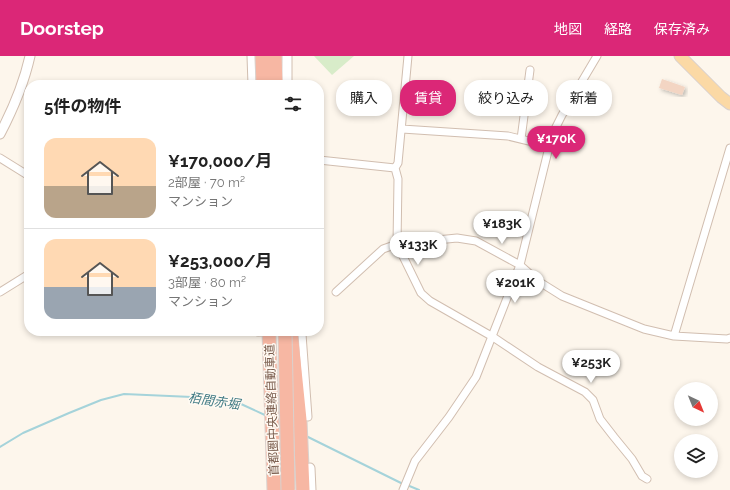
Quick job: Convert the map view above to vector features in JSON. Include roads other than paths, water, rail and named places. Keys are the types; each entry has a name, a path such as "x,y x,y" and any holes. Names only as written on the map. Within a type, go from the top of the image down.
{"highway":[{"path":"262,56 263,80"},
{"path":"276,56 276,80"},
{"name":"首都圏中央連絡自動車道","path":"269,336 274,490"},
{"name":"首都圏中央連絡自動車道","path":"286,336 288,490"},
{"path":"292,336 300,420 303,490"},
{"path":"270,490 273,435"}],"main road":[{"path":"680,56 730,104"}],"street":[{"path":"27,80 30,56"},
{"path":"251,56 252,80"},
{"path":"287,56 288,80"},
{"path":"394,168 398,163 408,56"},
{"path":"402,490 415,461 453,412 476,377 520,265 552,135 562,115 597,56"},
{"path":"521,139 530,70"},
{"path":"0,134 24,89"},
{"path":"402,129 508,136 549,146"},
{"path":"674,336 730,148"},
{"path":"0,158 24,173"},
{"path":"324,161 394,168"},
{"path":"394,168 398,179 397,244 419,290 427,299 467,324 492,337 538,368 590,396 600,419 632,459 646,480"},
{"path":"336,292 383,249 397,244 457,238 476,241 520,265 538,281 562,296 644,329 674,336 730,338"},
{"path":"0,292 24,277"},
{"path":"302,336 308,417"},
{"path":"310,468 311,490"}],"waterway":[{"name":"栢間赤堀","path":"0,447 23,433 69,413 101,400 124,394 192,397 229,401 241,404 267,416"},
{"name":"栢間赤堀","path":"306,436 403,484"},
{"name":"栢間赤堀","path":"407,485 419,490"}]}
